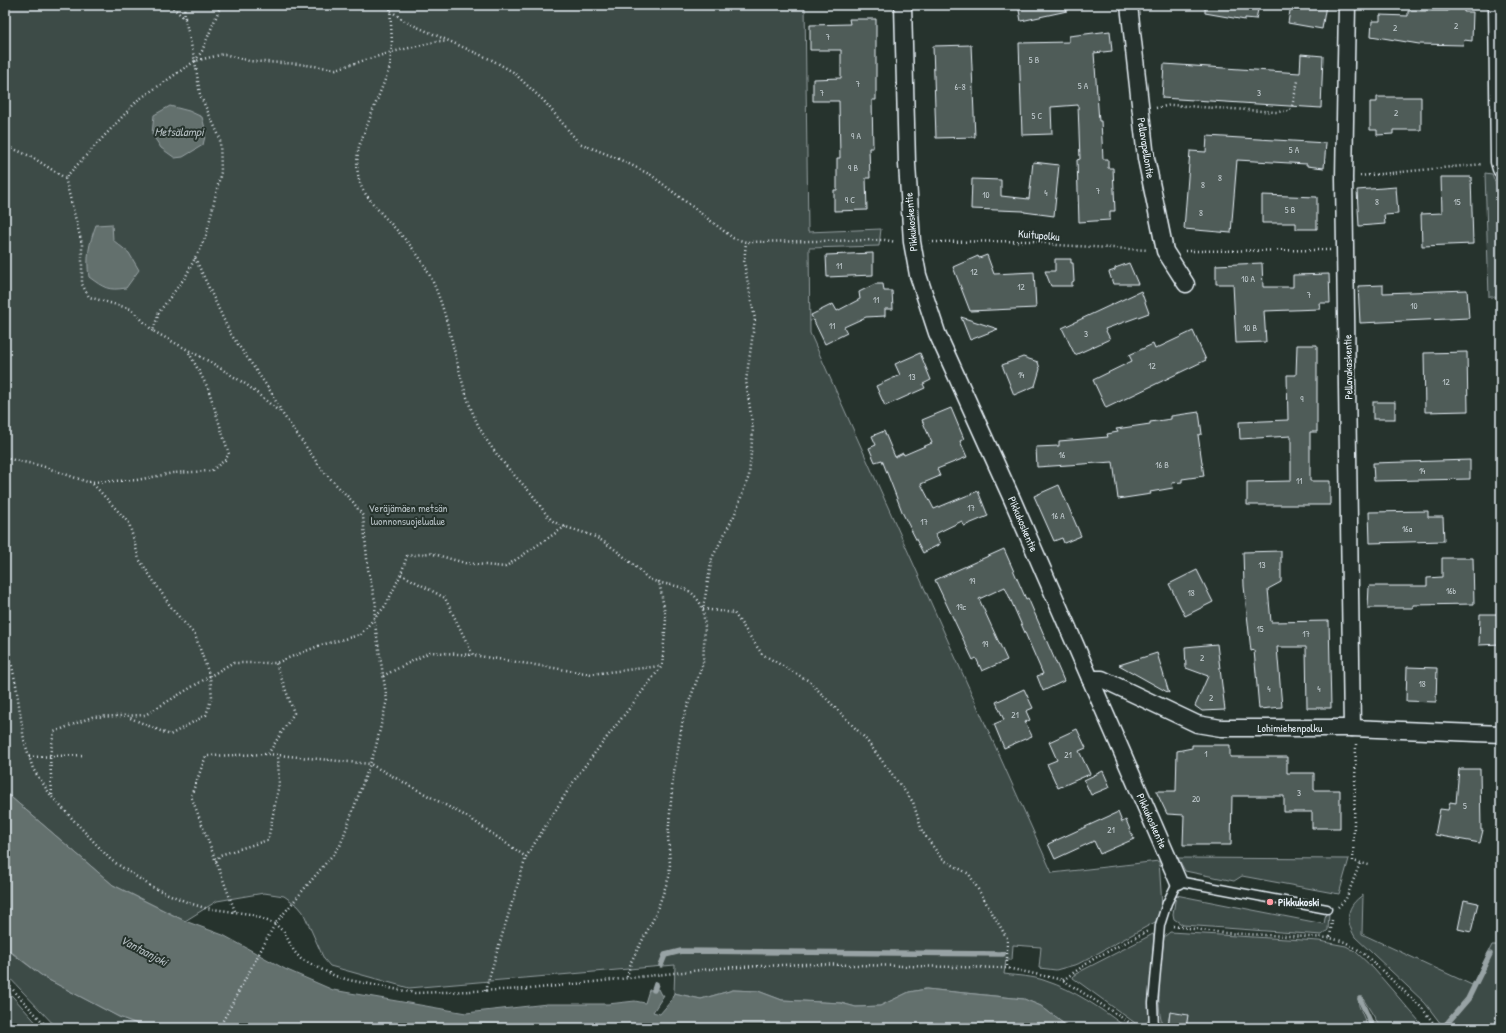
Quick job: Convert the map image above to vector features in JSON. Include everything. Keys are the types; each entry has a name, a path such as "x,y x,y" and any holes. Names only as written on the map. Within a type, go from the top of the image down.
{"street":[{"name":"Pikkukoskentie","path":"903,5 907,164 912,242 918,275 937,333 1012,498 1178,882"},
{"name":"Pellavapellontie","path":"1129,5 1146,158 1165,251 1186,284"},
{"name":"Pellavakaskentie","path":"1347,5 1344,178 1352,728"},
{"path":"1497,5 1499,36 1500,166"},
{"name":"Lohimiehenpolku","path":"1090,679 1102,679 1187,719 1206,726 1221,728 1352,728 1501,734"}],"lane":[{"path":"1154,1028 1153,1003 1160,925 1167,903 1178,882 1330,910"}],"path":[{"path":"170,5 185,19"},
{"path":"153,331 159,312 186,276 206,236 221,172 220,138 200,95 195,61 185,19 184,5"},
{"path":"65,178 138,100 195,61 202,51 221,5"},
{"path":"390,5 392,52 390,67 358,146 357,164 365,192 414,250 428,270 439,293 474,416 484,437 513,477 530,492 553,521 598,539 639,569 649,579 673,584 695,595 703,609"},
{"path":"391,11 406,22 492,60 512,72 544,101 579,143 619,159 650,175 733,238 746,242 744,263 755,318 746,381 753,429 749,476 734,516 712,558 703,609 705,627 703,663 683,718 673,778 668,836 670,864 669,877 655,916 631,962 627,977"},
{"path":"195,61 224,54 249,61 299,64 336,69 392,52 439,41 449,42"},
{"path":"1140,112 1171,105 1277,112 1291,110 1298,81"},
{"path":"5,145 32,157 65,178 82,244 82,284 89,297 131,309 153,331 247,385 282,413"},
{"path":"1344,178 1500,166"},
{"name":"Kuitupolku","path":"746,242 885,240 912,242 1033,241 1057,245 1165,251 1346,250"},
{"path":"195,258 230,334 271,392 282,413 323,471 353,502 363,516 368,569 376,605 374,618 387,700 375,750 340,846 275,924 219,1028"},
{"path":"87,482 137,480 173,473 212,471 225,460 229,454 210,395 188,350"},
{"path":"5,458 42,466 93,484 129,523 140,559 173,610 195,635 210,677 212,697 206,715 170,735 126,716"},
{"path":"52,797 50,756 54,732 92,717 145,715 232,663 276,663 321,644 360,636 386,605 402,574 407,556 430,553 465,563 505,567 566,526"},
{"path":"402,574 445,598 473,655"},
{"path":"485,991 526,857 577,776 662,666 666,619 660,581"},
{"path":"703,609 734,613 762,654 809,681 864,737 913,802 922,831 942,859 969,874 1007,938 1007,968"},
{"path":"5,634 12,661 24,740 33,769 52,797 111,860 152,887 199,906 235,911 262,918 275,924 284,932 294,951 301,959 342,978 416,993 530,989 718,968 804,964 1007,968 1063,980 1138,1028"},
{"path":"383,676 430,652 473,655 591,674 662,666"},
{"path":"268,754 294,713 276,663"},
{"path":"1352,728 1356,740 1353,861 1369,865"},
{"path":"235,911 191,796 206,756 268,754 370,764 471,819 526,857"},
{"path":"29,758 85,755"},
{"path":"216,862 220,855 268,840 279,784 278,755"},
{"path":"1330,938 1330,910 1346,899 1360,863"},
{"path":"1063,980 1095,958 1160,925 1223,933 1330,938 1345,942 1362,952 1422,1008 1437,1028"},
{"path":"5,982 48,1028"}],"green space":[{"name":"Veräjämäen metsän luonnonsuojelualue","path":"5,5 805,5 808,232 881,229 879,246 809,248 810,333 1052,873 1159,861 1162,906 1157,921 1078,964 1056,970 1039,968 1041,947 1013,945 1012,960 1006,960 1004,974 1041,979 1067,989 1105,1012 1123,1025 1122,1028 1069,1028 1041,1006 1024,999 926,989 909,992 880,1006 856,1007 841,1003 782,1000 758,991 733,990 701,999 674,993 675,965 409,988 330,966 324,959 303,912 298,906 284,896 264,893 217,901 185,921 113,885 5,792"},
{"path":"1485,173 1492,174 1501,197 1501,297 1489,297"},
{"path":"1178,858 1349,859 1339,894 1242,876 1234,881 1185,871"},
{"path":"1176,895 1324,924 1326,913 1329,914 1328,930 1322,935 1183,925 1174,919 1173,914"},
{"path":"1363,895 1362,934 1472,985 1492,945 1501,945 1501,1028 1444,1028 1425,1003 1355,937 1350,925 1349,914 1353,904"},
{"path":"1170,932 1319,941 1346,946 1355,951 1374,969 1425,1028 1381,1028 1362,997 1358,997 1359,1006 1368,1028 1186,1028 1170,1013 1167,1028 1162,1025 1159,992 1164,937"},
{"path":"1153,934 1149,1017 1145,1028 1142,1028 1073,978 1074,975 1083,970"},
{"path":"5,948 45,978 119,1017 148,1028 57,1028 5,973"},
{"path":"5,988 41,1028 5,1028"}],"water":[{"name":"Metsälampi","path":"170,106 189,111 202,117 206,132 203,145 183,157 175,158 161,148 152,134 154,115"},
{"path":"112,224 113,240 129,253 139,270 126,288 106,288 89,277 89,251 96,225"},
{"name":"Vantaanjoki","path":"5,792 113,885 185,921 223,935 285,969 333,990 466,1013 547,1004 608,1004 635,1001 645,1003 649,990 658,989 661,995 664,995 653,1012 660,1014 671,1001 674,993 701,999 733,990 758,991 782,1000 841,1003 856,1007 880,1006 909,992 926,989 1024,999 1041,1006 1069,1028 148,1028 119,1017 45,978 5,947"}],"building":[{"path":"1018,5 1066,5 1067,11 1021,21"},
{"path":"1205,5 1259,5 1256,19 1245,18 1245,20 1205,13"},
{"path":"1291,5 1326,5 1322,29 1288,23"},
{"path":"1448,6 1464,6 1464,12 1473,12 1472,41 1464,40 1463,45 1419,44 1371,36 1372,21 1380,21 1380,15 1408,16 1408,11 1448,11"},
{"path":"849,19 876,19 876,100 872,100 873,148 869,148 870,178 866,178 867,210 834,211 834,190 837,190 837,158 840,158 839,101 813,101 813,79 841,78 841,50 810,50 810,25 850,24"},
{"path":"1110,31 1112,51 1094,53 1099,121 1101,121 1103,159 1108,159 1108,168 1113,168 1115,211 1110,211 1110,220 1079,222 1077,160 1080,159 1078,105 1051,107 1052,134 1022,135 1019,43 1069,42 1069,36"},
{"path":"971,45 975,137 936,138 933,46"},
{"path":"1301,54 1323,56 1321,108 1162,98 1164,64 1300,73"},
{"path":"1377,97 1421,97 1421,130 1393,130 1393,134 1377,135 1377,130 1370,130 1370,102 1377,102"},
{"path":"1207,136 1326,143 1324,168 1307,166 1307,164 1237,160 1231,233 1184,229 1190,151 1206,152"},
{"path":"1033,162 1059,165 1054,216 1024,211 971,209 972,179 1001,180 1001,196 1029,199"},
{"path":"1441,177 1471,177 1473,244 1422,246 1421,214 1442,213"},
{"path":"1396,187 1398,214 1384,215 1385,224 1359,226 1357,190"},
{"path":"1262,195 1317,197 1317,229 1296,229 1296,223 1262,223"},
{"path":"873,253 873,275 827,277 826,255"},
{"path":"987,255 994,274 1034,272 1036,308 970,311 953,267 978,256 979,258"},
{"path":"1055,259 1071,259 1071,263 1073,263 1074,281 1072,282 1072,286 1051,286 1045,271 1055,271"},
{"path":"1129,263 1138,284 1113,284 1109,272"},
{"path":"1262,263 1263,287 1293,287 1293,275 1329,274 1330,303 1319,303 1320,309 1264,311 1266,342 1236,343 1233,284 1216,284 1216,265"},
{"path":"875,284 883,284 884,291 892,291 893,309 885,309 885,316 866,317 844,327 847,333 825,344 811,315 833,304 837,311 860,299 859,292"},
{"path":"1383,285 1383,293 1467,290 1469,318 1360,323 1358,286"},
{"path":"1141,291 1149,313 1105,329 1110,339 1075,355 1062,328"},
{"path":"961,317 998,329 970,340"},
{"path":"1193,331 1206,360 1106,408 1093,380 1132,361 1129,355 1153,344 1155,349"},
{"path":"1297,345 1317,345 1317,432 1310,432 1310,481 1330,481 1330,505 1247,505 1247,482 1291,481 1291,436 1240,439 1239,422 1288,420 1287,375 1296,375"},
{"path":"1467,352 1468,411 1425,412 1424,353"},
{"path":"920,353 931,380 923,384 925,388 885,406 876,386 900,375 895,364"},
{"path":"1023,357 1038,362 1040,369 1035,386 1014,395 1002,365"},
{"path":"1373,402 1395,402 1395,419 1373,419"},
{"path":"951,408 964,439 960,441 967,457 937,469 940,476 921,484 934,509 978,491 988,516 964,526 962,521 935,534 940,544 923,553 903,514 882,460 875,462 869,448 876,445 872,436 884,431 895,457 903,453 904,455 932,443 922,420"},
{"path":"1199,412 1202,434 1198,435 1204,476 1182,479 1182,482 1172,483 1173,488 1150,492 1151,494 1118,499 1113,462 1037,467 1036,447 1059,446 1059,441 1108,437 1107,434 1118,432 1116,429 1150,424 1150,422 1171,419 1171,416"},
{"path":"1470,460 1470,479 1374,481 1373,463"},
{"path":"1059,485 1081,536 1064,543 1062,538 1054,541 1034,496"},
{"path":"1428,511 1428,517 1443,517 1444,541 1370,543 1369,512"},
{"path":"1004,549 1026,599 1028,598 1064,681 1043,691 1037,676 1043,674 1005,587 979,599 1007,660 982,671 976,658 973,660 935,580"},
{"path":"1281,551 1281,582 1268,589 1271,622 1329,621 1331,708 1307,708 1306,647 1277,647 1282,707 1259,709 1254,650 1251,651 1244,586 1243,552"},
{"path":"1442,558 1473,558 1474,604 1413,605 1413,608 1368,608 1369,586 1427,586 1427,578 1442,577"},
{"path":"1197,570 1213,602 1185,616 1169,584"},
{"path":"1480,614 1501,614 1501,644 1479,645"},
{"path":"1217,644 1225,710 1202,711 1195,706 1208,676 1186,668 1185,647"},
{"path":"1157,653 1169,693 1119,665"},
{"path":"1407,667 1437,668 1436,702 1406,701"},
{"path":"1024,689 1033,708 1026,711 1030,720 1025,722 1032,736 1004,748 994,724 1004,720 996,702"},
{"path":"1077,729 1086,748 1079,751 1090,774 1058,788 1047,764 1057,760 1049,742"},
{"path":"1192,745 1230,745 1230,757 1287,757 1287,773 1314,773 1314,790 1340,790 1340,828 1312,828 1312,812 1284,812 1284,796 1232,796 1231,845 1183,845 1184,815 1167,814 1156,791 1176,791 1177,751 1192,748"},
{"path":"1459,769 1480,769 1481,830 1483,830 1480,843 1435,835 1440,809 1448,810 1450,802 1456,803"},
{"path":"1103,771 1110,787 1091,795 1084,780"},
{"path":"1118,812 1122,822 1126,820 1134,839 1100,854 1094,841 1055,859 1048,844"},
{"path":"1464,900 1478,903 1471,932 1458,929"},
{"path":"1170,1012 1188,1015 1186,1028 1168,1028"}],"waterway":[{"path":"661,965 665,955 681,951 1003,954"},
{"path":"1443,1028 1468,999 1490,954"},
{"path":"654,990 656,984"},
{"path":"1360,999 1373,1028"}],"place":[{"name":"Pikkukoski","path":"1270,902"}]}
